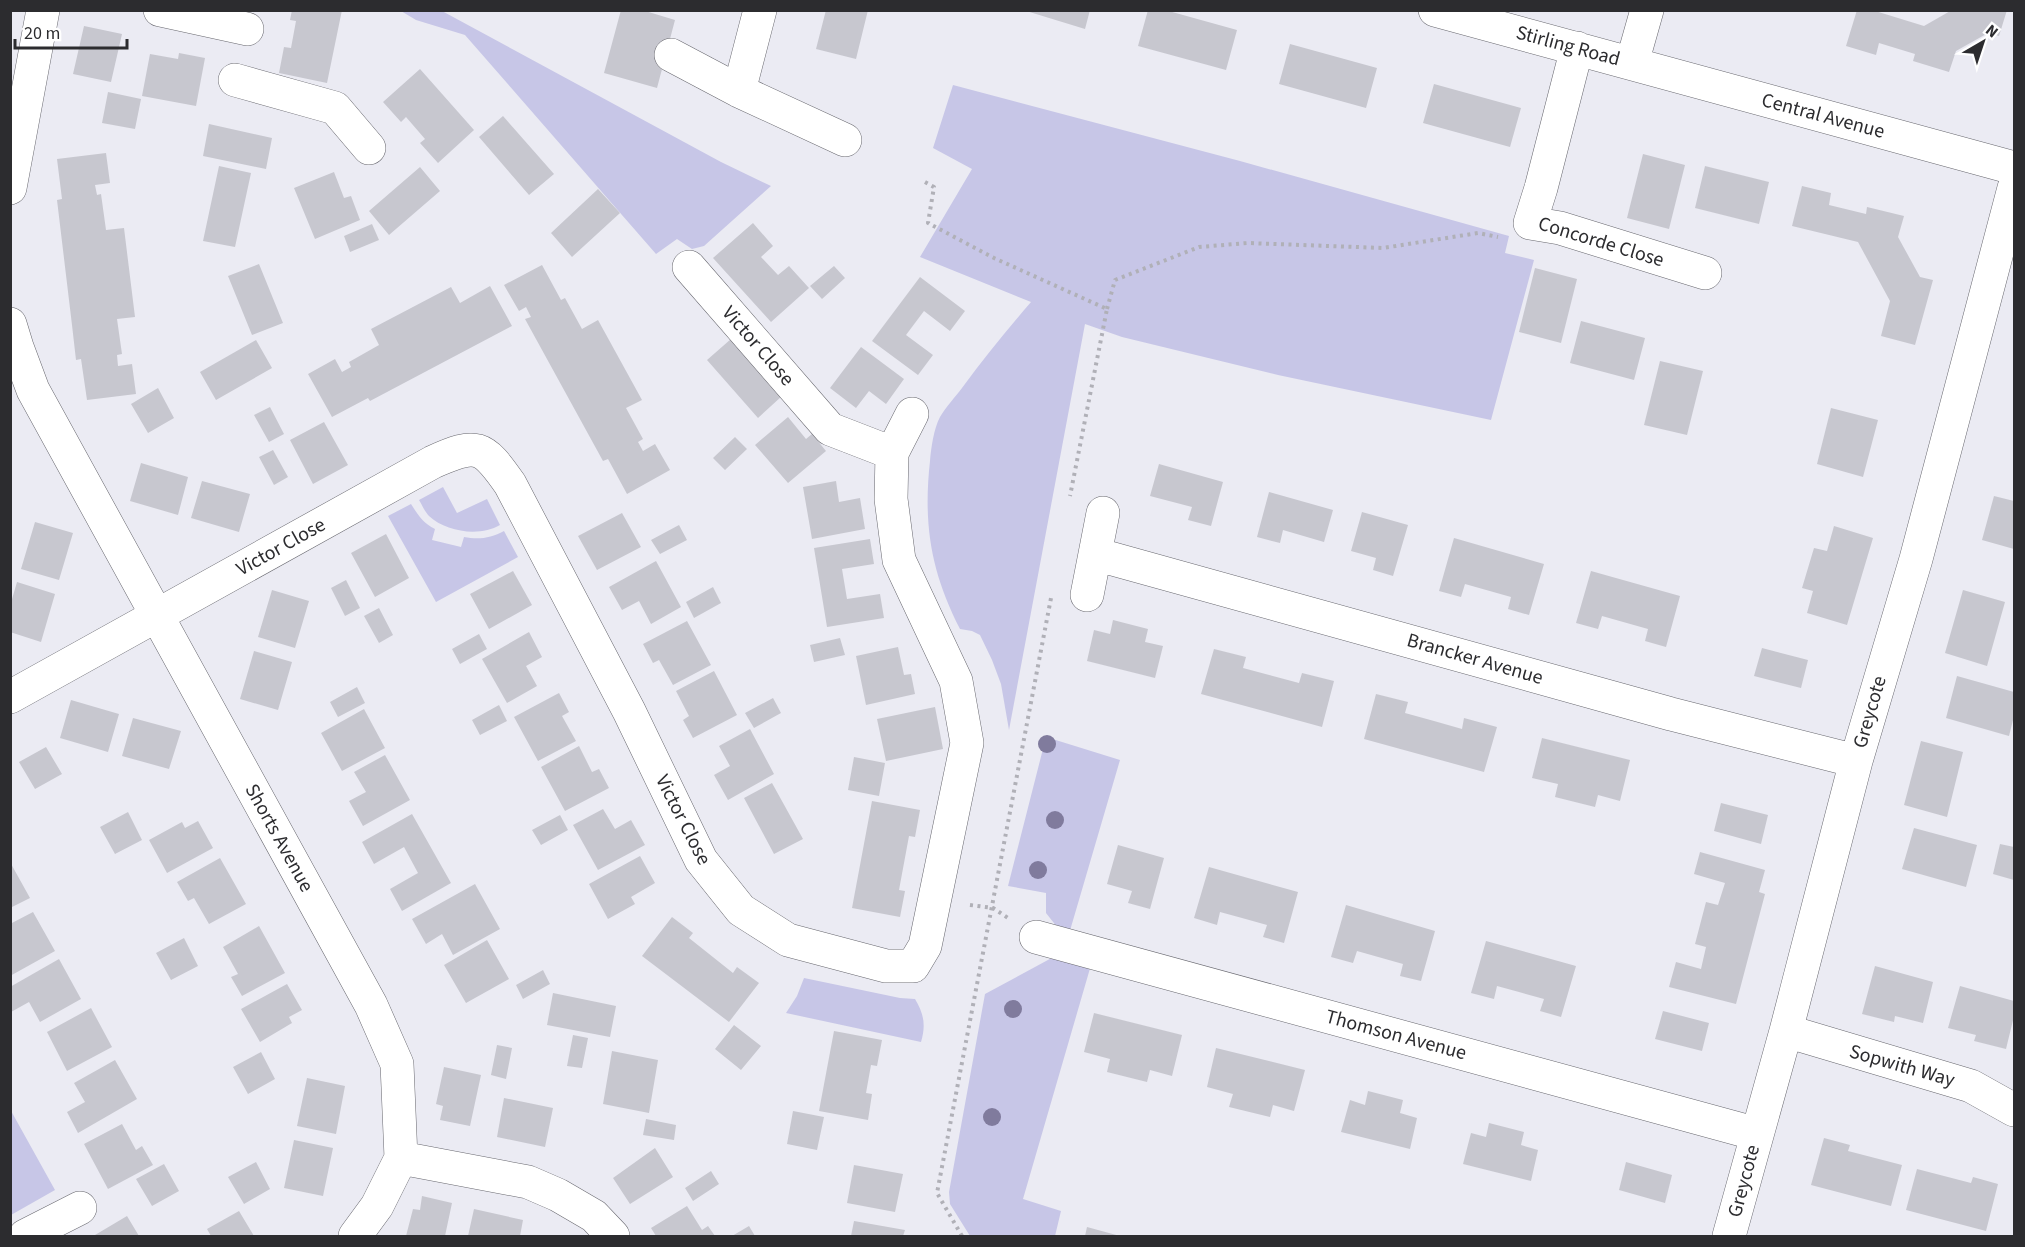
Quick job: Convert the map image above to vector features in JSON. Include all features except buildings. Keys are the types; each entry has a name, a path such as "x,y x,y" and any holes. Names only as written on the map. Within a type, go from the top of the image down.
{"street":[{"path":"10,188 43,10"},
{"path":"160,10 250,20 233,87 335,108 369,148"},
{"path":"739,91 760,10"},
{"name":"Stirling Road","path":"1435,10 1632,63"},
{"path":"1632,63 1647,10"},
{"name":"Concorde Close","path":"1577,48 1530,223 1560,228 1705,273"},
{"path":"671,55 739,91 844,140"},
{"name":"Central Avenue","path":"1632,63 2014,168"},
{"name":"Greycote","path":"1729,1236 1786,1031 1856,761 1916,559 2014,188"},
{"name":"Victor Close","path":"689,267 830,429 892,453"},
{"name":"Shorts Avenue","path":"10,324 33,390 371,1005 397,1064 401,1158"},
{"name":"Victor Close","path":"156,616 433,462 466,449 475,449 484,453 496,464 510,484 629,711 701,860 741,910 788,940 886,966 913,966 925,946 967,743 956,681 899,560 891,499 892,453 912,414"},
{"path":"1087,595 1103,513"},
{"name":"Brancker Avenue","path":"1095,554 1671,714 1856,761"},
{"path":"10,697 156,616"},
{"name":"Thomson Avenue","path":"1036,937 1757,1134"},
{"name":"Sopwith Way","path":"1786,1031 1971,1086 2014,1110"},
{"path":"355,1236 377,1206 401,1158 528,1182 558,1195 594,1216 613,1236"},
{"path":"30,1236 80,1208"}],"path":[{"path":"925,182 934,187 928,223 994,258 1107,309"},
{"path":"1070,498 1107,309 1115,280 1198,247 1248,243 1383,248 1479,233 1508,240 1530,223"},
{"path":"963,1236 937,1193 1051,598"}],"shaded area":[{"path":"401,11 442,11 721,162 771,186 704,246 692,249 677,239 656,254 465,35 416,20"},
{"path":"953,85 1240,161 1509,236 1505,253 1534,260 1491,420 1278,375 1122,337 1085,324 1009,730 1001,684 992,660 980,635 960,629 942,588 929,527 930,461 933,438 940,417 1031,302 920,257 972,169 933,148"},
{"path":"443,487 457,513 487,499 500,525 492,529 473,532 454,529 436,521 428,514 419,500"},
{"path":"411,504 424,521 435,529 432,540 461,547 464,537 485,538 504,531 518,557 436,602 388,516"},
{"path":"1046,737 1120,760 1069,934 1061,932 1046,913 1046,893 1008,886"},
{"path":"1059,954 1091,965 1023,1199 1061,1211 1055,1236 970,1236 950,1204 949,1192 985,994"},
{"path":"804,978 900,998 915,999 923,1020 921,1042 786,1013 797,996"},
{"path":"10,1109 55,1190 11,1215 10,1215"}]}
